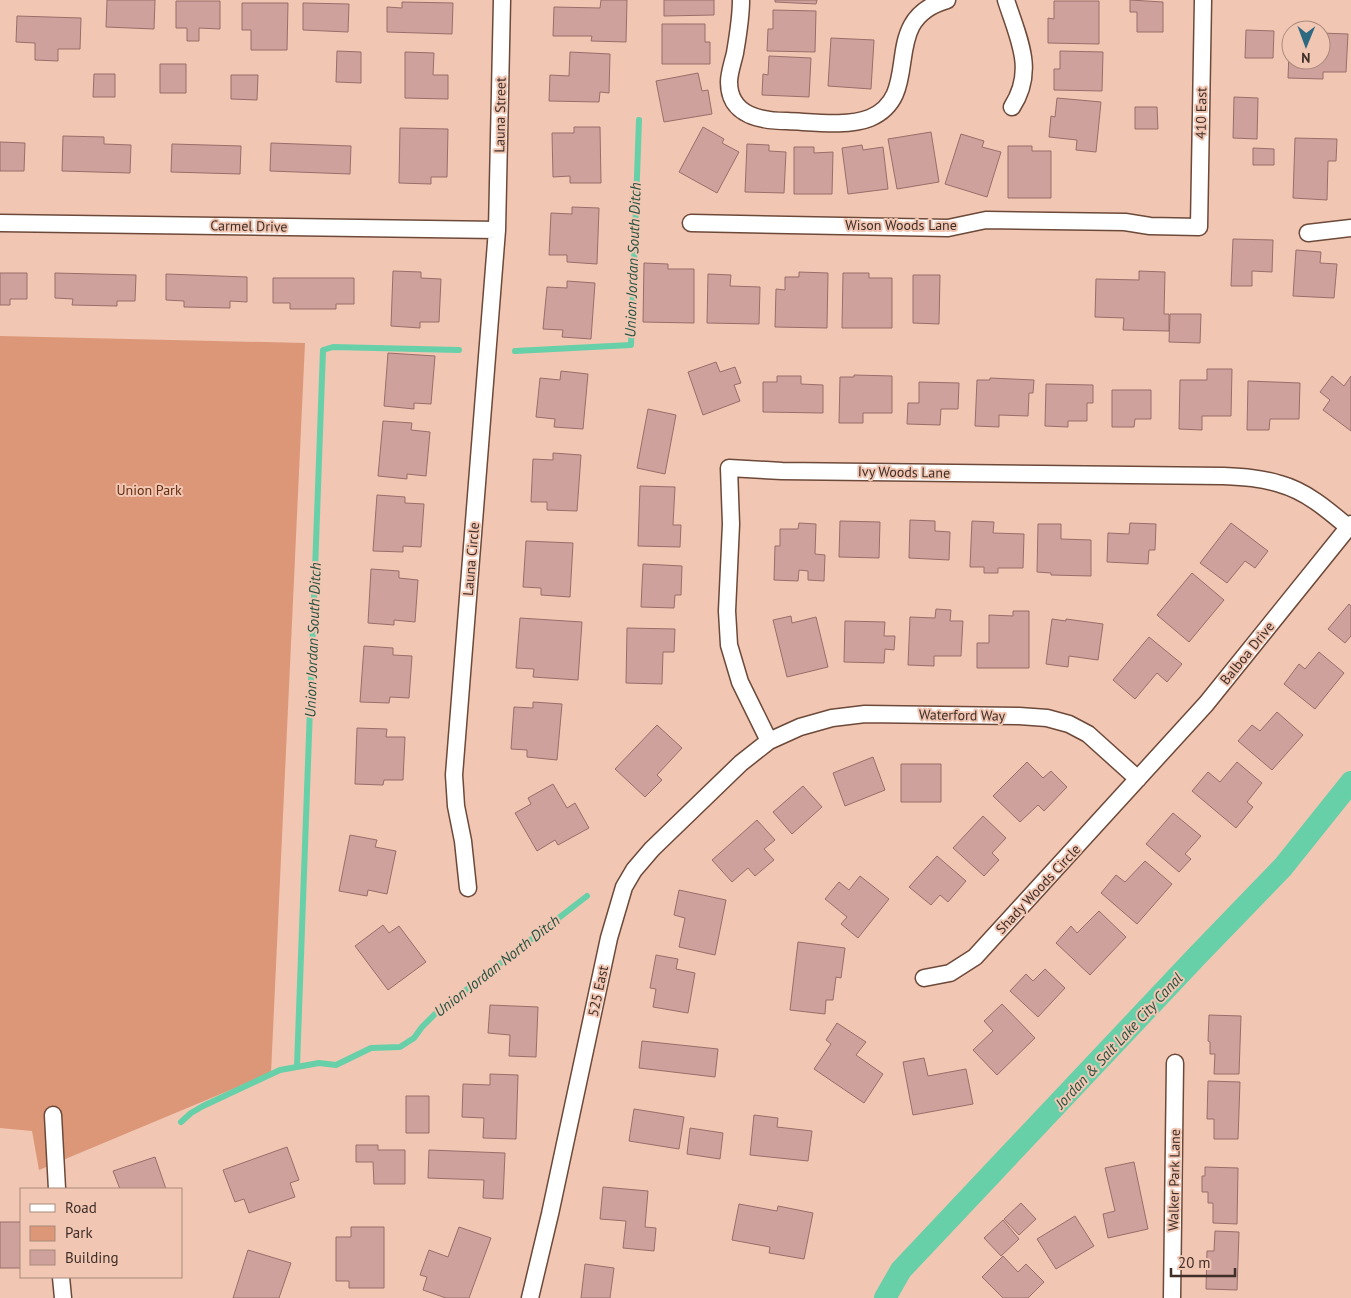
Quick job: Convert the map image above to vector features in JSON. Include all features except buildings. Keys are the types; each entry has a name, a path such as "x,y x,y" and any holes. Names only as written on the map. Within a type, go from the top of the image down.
{"street":[{"name":"Launa Street","path":"497,230 502,0"},
{"path":"741,0 739,31 729,82 731,94 738,106 751,116 769,121 847,122 870,118 889,104 900,84 906,37 912,24 928,8 947,0"},
{"path":"1006,0 1022,50 1024,63 1024,78 1020,95 1012,107"},
{"name":"410 East","path":"1199,227 1203,0"},
{"name":"Wison Woods Lane","path":"691,223 948,228 986,220 1124,222 1150,226 1199,227"},
{"name":"Carmel Drive","path":"0,223 497,230"},
{"path":"1308,233 1351,228"},
{"name":"Launa Circle","path":"468,888 463,841 456,806 454,775 497,230"},
{"name":"Ivy Woods Lane","path":"770,741 740,682 729,645 727,611 731,524 729,468 782,471 1223,476 1250,478 1281,484 1308,496 1349,526"},
{"name":"Balboa Drive","path":"1138,779 1206,704 1349,526"},
{"name":"Waterford Way","path":"770,741 800,727 832,718 865,714 1047,718 1069,724 1088,734 1138,779"},
{"name":"525 East","path":"530,1298 609,938 624,887 634,870 652,849 741,763 770,741"},
{"name":"Shady Woods Circle","path":"924,978 950,973 975,957 1138,779"},
{"name":"Walker Park Lane","path":"1172,1298 1175,1063"},
{"path":"53,1115 57,1188"},
{"path":"61,1278 62,1298"}],"green space":[{"name":"Union Park","path":"0,336 305,343 271,1073 39,1170 32,1131 0,1128"}],"waterway":[{"name":"Union Jordan South Ditch","path":"515,351 631,345 639,120"},
{"name":"Union Jordan South Ditch","path":"297,1066 323,350 333,347 459,350"},
{"name":"Jordan & Salt Lake City Canal","path":"885,1298 901,1270 1283,867 1351,782"},
{"name":"Union Jordan North Ditch","path":"181,1122 203,1106 280,1070 319,1063 336,1065 371,1048 400,1047 414,1038 435,1014 587,896"}]}
